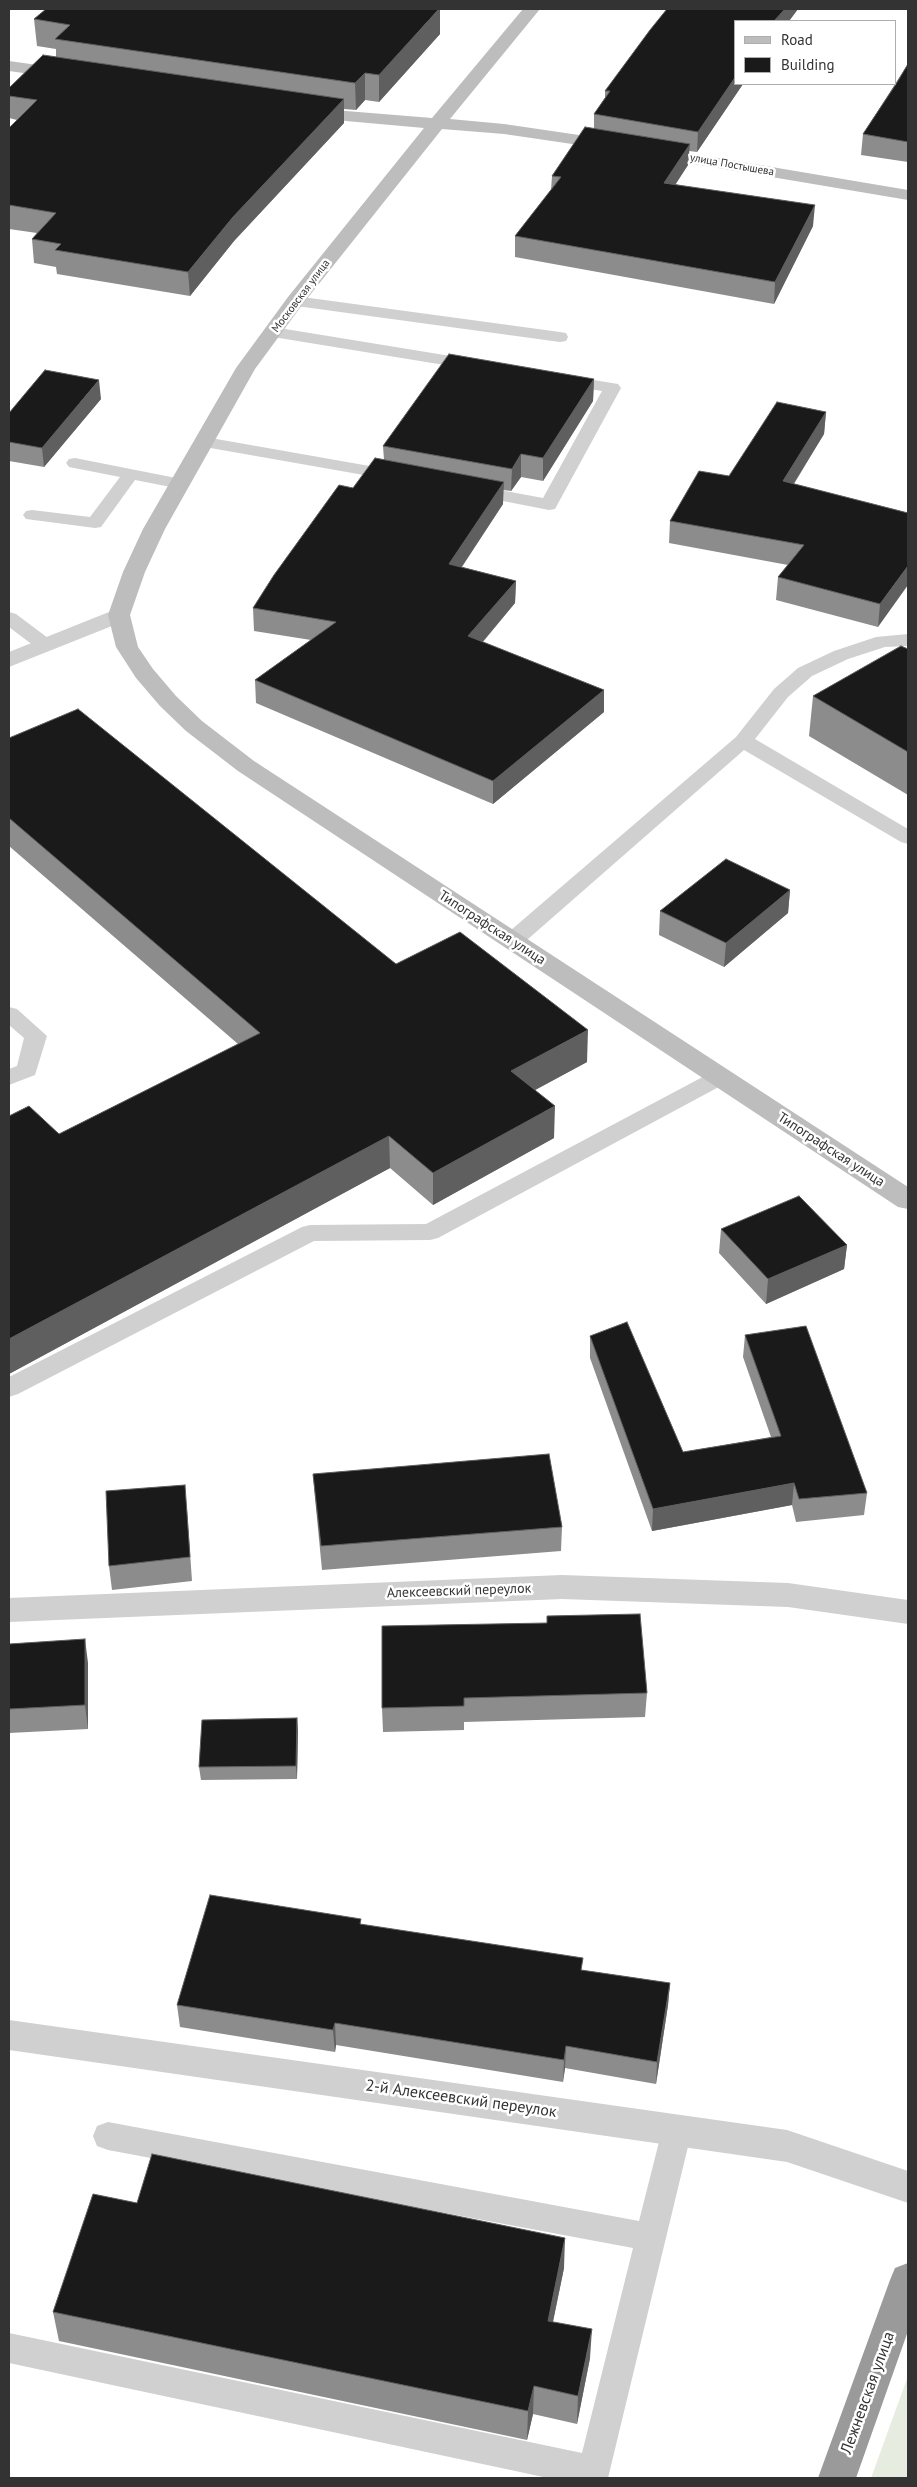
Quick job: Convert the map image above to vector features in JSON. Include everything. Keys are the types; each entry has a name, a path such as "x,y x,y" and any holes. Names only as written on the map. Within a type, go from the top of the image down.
{"highway":[{"name":"Лежневская улица","path":"837,2478 908,2280"}],"street":[{"name":"Московская улица","path":"119,615 134,572 154,529 246,368 295,301 436,124 532,9"},
{"path":"9,66 84,77"},
{"name":"улица Постышева","path":"288,107 346,116 504,129 631,148 908,195"},
{"path":"9,660 119,615"},
{"name":"Типографская улица","path":"119,615 127,648 144,673 194,726 246,766 908,1200"},
{"name":"Алексеевский переулок","path":"9,1610 562,1587 788,1595 908,1612"},
{"name":"2-й Алексеевский переулок","path":"9,2034 787,2146 908,2187"}],"lane":[{"path":"295,301 560,337"},
{"path":"273,332 488,367"},
{"path":"452,486 549,505 612,388 546,377"},
{"path":"205,442 414,479"},
{"path":"75,463 181,484"},
{"path":"32,515 95,524 131,474"},
{"path":"9,618 45,644"},
{"path":"512,941 743,741 781,693 805,672 840,655 883,641 908,640"},
{"path":"743,741 908,838"},
{"path":"9,1014 36,1036 27,1070 9,1078"},
{"path":"9,1388 310,1233 430,1232 720,1077"},
{"path":"9,2348 594,2472 677,2130"},
{"path":"108,2136 650,2237"}],"shaded area":[{"path":"908,2376 908,2478 871,2478"}],"building":[{"path":"46,9 439,9 379,75 365,73 355,83 55,39 70,25 34,19"},
{"path":"667,9 785,9 775,20 734,20 734,79 698,132 594,114 610,91 605,91"},
{"path":"43,55 344,99 233,217 188,272 55,250 61,244 32,239 56,213 9,205 9,128 37,100 9,96 9,88"},
{"path":"908,64 908,142 863,134 897,85"},
{"path":"585,127 690,144 664,183 815,205 775,282 515,236 561,177 552,176"},
{"path":"449,354 594,379 543,458 521,454 512,469 383,446"},
{"path":"45,370 99,380 42,448 9,442 9,413"},
{"path":"777,402 826,412 783,481 908,513 908,566 880,604 778,577 804,545 670,521 699,471 729,476"},
{"path":"375,458 504,482 449,564 516,581 468,636 604,690 493,781 255,680 336,622 253,608 274,575 339,485 353,488"},
{"path":"901,646 908,649 908,752 813,696"},
{"path":"78,709 396,964 460,932 588,1030 511,1071 555,1106 433,1173 389,1136 9,1339 9,1116 29,1106 59,1134 260,1033 9,818 9,738"},
{"path":"726,859 790,890 726,943 660,911"},
{"path":"799,1196 847,1245 768,1279 721,1229"},
{"path":"627,1322 683,1452 781,1436 745,1335 806,1326 867,1493 799,1499 794,1483 653,1509 590,1336"},
{"path":"549,1454 562,1527 321,1546 313,1474"},
{"path":"185,1485 190,1557 109,1566 106,1491"},
{"path":"640,1614 647,1693 464,1698 464,1706 382,1708 382,1626 547,1623 547,1616"},
{"path":"85,1639 85,1705 9,1709 9,1644"},
{"path":"297,1718 296,1766 199,1767 202,1720"},
{"path":"210,1895 361,1919 360,1924 583,1958 581,1970 670,1983 657,2062 566,2046 564,2060 335,2023 333,2030 177,2005"},
{"path":"152,2154 565,2238 548,2321 592,2329 578,2396 534,2386 528,2411 53,2312 93,2194 137,2203"}]}
